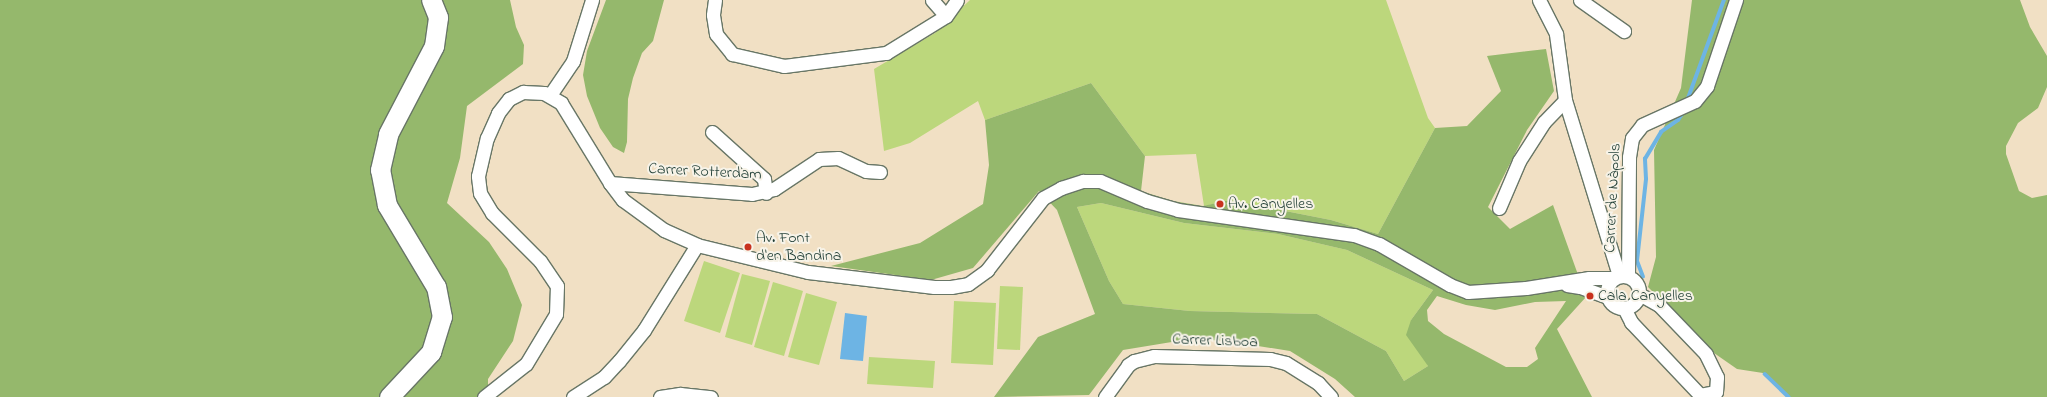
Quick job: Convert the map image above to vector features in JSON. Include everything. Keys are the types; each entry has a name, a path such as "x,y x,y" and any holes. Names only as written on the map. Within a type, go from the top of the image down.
{"main road":[{"path":"389,397 431,352 442,317 436,287 387,205 380,170 388,134 434,46 438,17 431,0"}],"street":[{"path":"550,95 574,61 592,0"},
{"path":"715,0 713,15 716,34 732,54 784,66 886,53 946,16 957,0"},
{"path":"932,0 946,16"},
{"path":"1539,0 1556,34 1565,100 1620,277"},
{"path":"1580,0 1624,31"},
{"name":"Carrer de Nàpols","path":"1620,277 1629,157 1632,138 1642,125 1695,101 1707,86 1736,0"},
{"path":"484,397 526,364 556,314 556,286 540,261 492,213 480,193 481,162 498,112 509,99 523,92 535,91 550,95 568,111 610,183 623,200 664,230 697,245 808,272 951,287 968,284 987,270 1043,198 1061,188 1083,181 1100,181 1148,201 1178,210 1354,235 1380,244 1444,282 1468,292 1487,293 1589,278 1620,277 1637,283 1639,294 1634,304 1624,308 1614,306 1607,297 1580,287 1556,284"},
{"path":"1499,208 1519,161 1544,122 1565,100"},
{"path":"712,132 764,179 766,193"},
{"name":"Carrer Rotterdam","path":"610,183 752,194 766,193 819,159 838,158 866,171 880,172"},
{"path":"573,397 604,377 619,361 644,330 697,245"},
{"path":"1607,297 1609,283 1620,277"},
{"path":"1624,308 1631,322 1700,394 1716,392 1717,377 1706,354 1659,305 1639,294"},
{"name":"Carrer Lisboa","path":"1105,397 1128,365 1134,360 1154,356 1270,360 1286,363 1318,383 1331,397"},
{"path":"660,397 680,394 711,397"}],"green space":[{"path":"0,0 510,0 516,27 524,45 523,64 467,106 460,158 447,203 489,242 507,269 522,305 513,341 488,379 488,397 0,397"},
{"path":"606,0 664,0 653,41 642,53 633,78 628,99 627,142 624,153 613,147 600,128 587,96 583,75 587,51"},
{"path":"970,0 1386,0 1428,118 1435,128 1378,234 1331,220 1230,200 1204,206 1196,154 1145,156 1091,83 985,120 978,101 910,143 884,151 874,69 935,33"},
{"path":"1692,0 2020,0 2030,27 2047,56 2047,87 2038,108 2018,123 2006,146 2006,154 2019,191 2032,198 2047,195 2047,397 1787,397 1763,373 1737,369 1714,353 1648,287 1656,257 1654,150 1681,88"},
{"path":"1546,49 1554,91 1527,130 1488,207 1510,229 1553,205 1586,297 1557,329 1592,397 1355,397 1335,379 1290,351 1227,341 1190,339 1123,350 1089,395 994,397 1038,337 1095,314 1057,210 1039,191 973,268 931,280 831,266 920,243 983,204 989,165 985,120 1091,83 1145,156 1141,191 1173,201 1203,206 1230,200 1331,220 1378,234 1435,128 1467,126 1501,91 1487,56","holes":["1101,203 1184,223 1278,234 1347,250 1433,290 1411,320 1406,335 1428,366 1404,381 1386,351 1317,314 1190,311 1123,304 1109,281 1077,207","1437,296 1466,305 1495,310 1535,302 1566,301 1535,348 1538,359 1527,367 1506,367 1444,334 1428,321 1427,310"]},
{"path":"1101,203 1184,223 1278,234 1347,250 1433,290 1411,320 1428,366 1404,381 1386,351 1317,314 1190,311 1123,304 1109,281 1077,207"},
{"path":"704,261 740,273 720,333 684,321"},
{"path":"742,274 770,281 752,345 725,337"},
{"path":"773,282 803,291 784,356 754,347"},
{"path":"1000,286 1023,287 1020,350 997,349"},
{"path":"806,293 837,302 819,365 788,357"},
{"path":"954,301 996,303 993,365 951,363"},
{"path":"869,357 935,361 933,388 867,384"}],"water":[{"path":"845,313 867,316 863,361 840,359"}],"waterway":[{"path":"1687,101 1724,0"},
{"path":"1643,277 1637,261 1646,179 1645,159 1661,132 1678,120 1685,110"},
{"path":"1765,374 1789,397"}],"place":[{"name":"Av. Canyelles","path":"1220,204"},
{"name":"Av. Font d'en Bandina","path":"748,247"},
{"name":"Cala Canyelles","path":"1590,296"}]}
